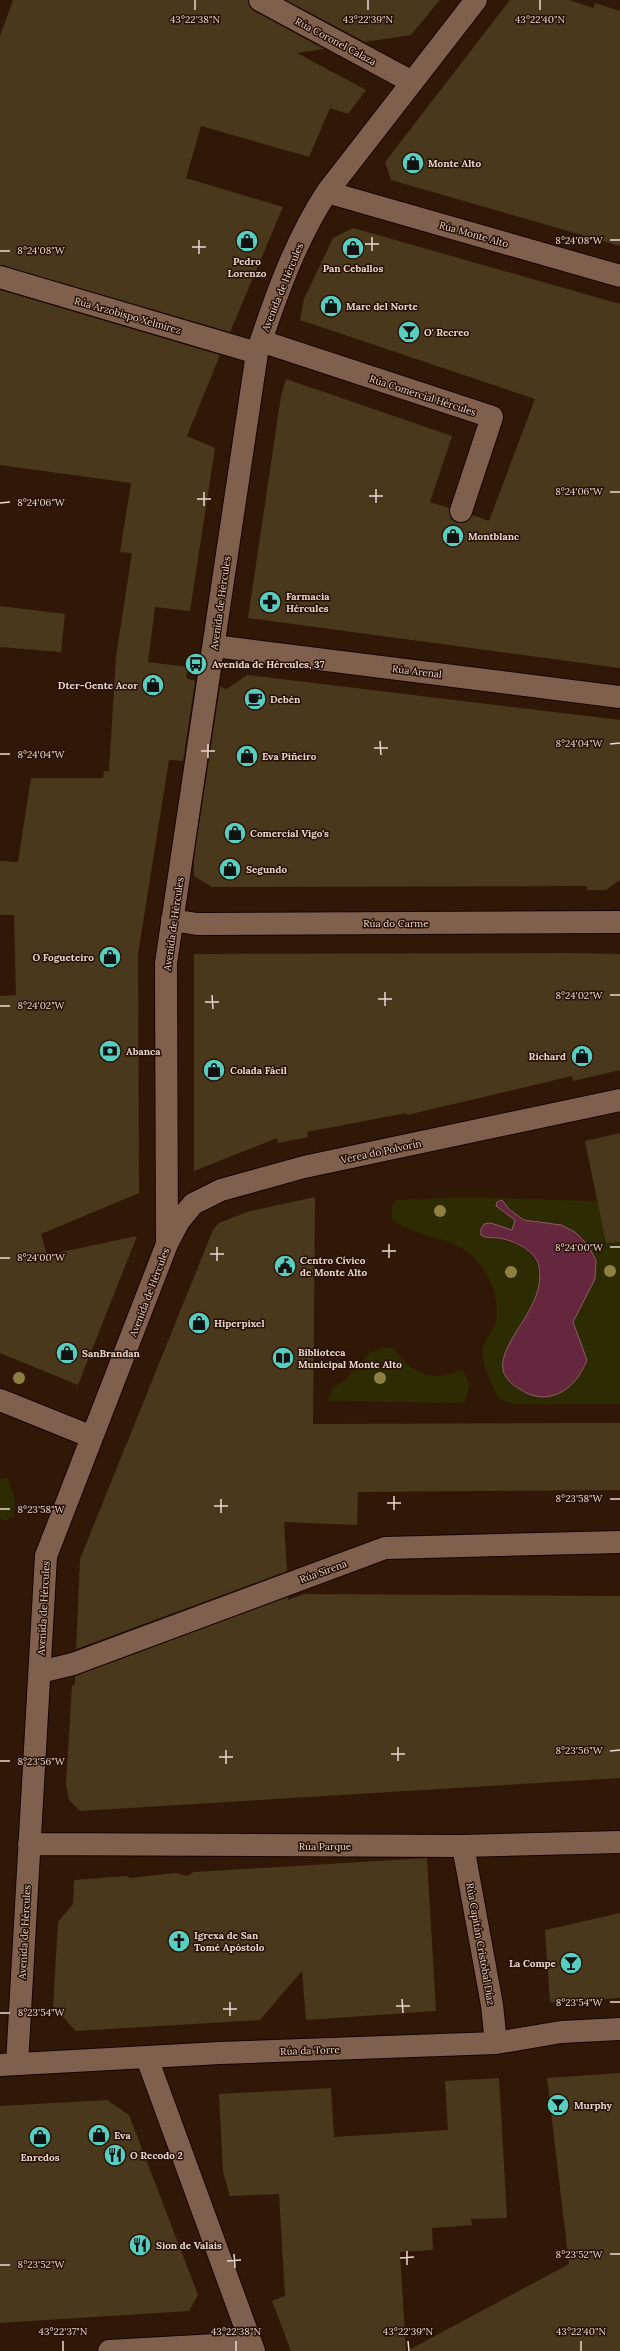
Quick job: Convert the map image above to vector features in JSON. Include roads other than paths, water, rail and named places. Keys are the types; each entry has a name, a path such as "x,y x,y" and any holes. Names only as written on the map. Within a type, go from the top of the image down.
{"street":[{"name":"Rúa Coronel Calaza","path":"260,0 412,82"},
{"name":"Avenida de Hércules","path":"9,2065 30,1844 46,1556 168,1244 166,963 259,347 271,309 310,218 327,192 476,0"},
{"name":"Rúa Monte Alto","path":"327,192 620,276"},
{"name":"Rúa Arzobispo Xelmírez","path":"0,277 259,347"},
{"name":"Rúa Comercial Hércules","path":"259,347 492,417 461,511"},
{"name":"Rúa Arenal","path":"214,646 620,697"},
{"name":"Rúa do Carme","path":"172,920 197,924 620,922"},
{"name":"Verea do Polvorín","path":"168,1244 179,1221 194,1204 221,1190 304,1167 620,1100"},
{"path":"0,1400 92,1437"},
{"name":"Rúa Sirena","path":"40,1672 73,1664 385,1548 620,1542"},
{"name":"Rúa Parque","path":"30,1844 463,1846 620,1842"},
{"name":"Rúa Capitán Cristóbal Díaz","path":"463,1846 492,2005 496,2043"},
{"name":"Rúa da Torre","path":"9,2065 496,2043 561,2032 620,2029"},
{"path":"109,2351 253,2347 147,2058"}],"place":[{"name":"Monte Alto","path":"413,163"},
{"name":"Pedro Lorenzo","path":"247,241"},
{"name":"Pan Ceballos","path":"353,248"},
{"name":"Marc del Norte","path":"331,306"},
{"name":"O' Recreo","path":"409,332"},
{"name":"Montblanc","path":"453,536"},
{"name":"Farmacia Hércules","path":"270,602"},
{"name":"Avenida de Hércules, 37","path":"196,664"},
{"name":"Dter-Gente Acor","path":"153,685"},
{"name":"Debén","path":"255,699"},
{"name":"Eva Piñeiro","path":"247,756"},
{"name":"Comercial Vigo's","path":"235,833"},
{"name":"Segundo","path":"230,869"},
{"name":"O Fogueteiro","path":"110,957"},
{"name":"Abanca","path":"110,1051"},
{"name":"Richard","path":"582,1056"},
{"name":"Colada Fácil","path":"214,1070"},
{"name":"Centro Cívico de Monte Alto","path":"285,1266"},
{"name":"Hiperpixel","path":"199,1323"},
{"name":"SanBrandan","path":"67,1353"},
{"name":"Biblioteca Municipal Monte Alto","path":"283,1358"},
{"name":"Igrexa de San Tomé Apóstolo","path":"179,1941"},
{"name":"La Compe","path":"571,1963"},
{"name":"Murphy","path":"558,2105"},
{"name":"Eva","path":"99,2135"},
{"name":"Enredos","path":"40,2137"},
{"name":"O Recodo 2","path":"115,2155"},
{"name":"Sion de Valais","path":"140,2245"}]}
